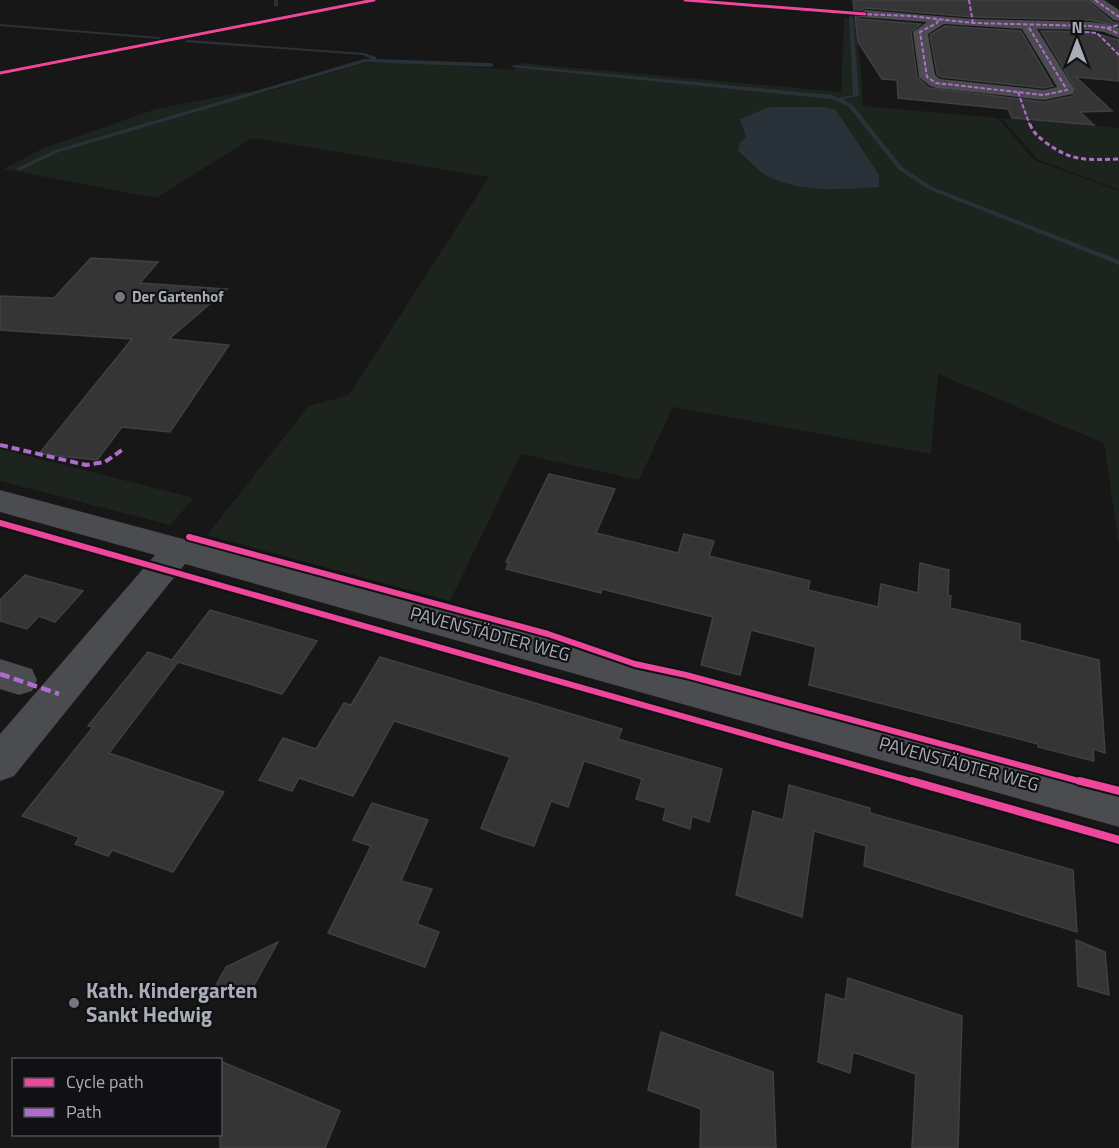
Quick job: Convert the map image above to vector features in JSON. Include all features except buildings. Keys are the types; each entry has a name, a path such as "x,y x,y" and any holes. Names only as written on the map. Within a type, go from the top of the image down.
{"street":[{"path":"969,0 973,23"},
{"path":"1095,0 1119,17"},
{"path":"865,14 910,15 973,23 1115,29"},
{"path":"938,20 937,23 920,32 927,77 936,83 1044,94 1067,90 1028,26"},
{"name":"PAVENSTÄDTER WEG","path":"0,501 1119,808"},
{"path":"0,763 179,549"}],"shaded area":[{"path":"844,18 857,19 863,106 998,118 1034,160 1119,191 1119,546 1104,443 938,374 931,454 673,407 639,480 521,454 450,601 207,535 309,406 349,395 489,177 252,138 156,198 4,169 44,148 156,109 244,92 252,96 365,63 400,62 514,70 520,63 841,92","holes":["769,107 835,109 879,187 822,189 794,185 763,174 738,151 740,143 746,137 740,119"]},
{"path":"769,107 835,109 879,175 879,187 807,188 763,174 738,151 740,143 746,137 740,119"},
{"path":"1001,118 1119,128 1119,190 1037,159"},
{"path":"0,449 194,498 170,525 0,481"}],"waterway":[{"path":"276,0 276,6"},
{"path":"840,98 856,96 851,17"},
{"path":"0,25 159,38"},
{"path":"187,41 364,54 374,58"},
{"path":"19,169 57,151 366,60 491,65"},
{"path":"514,67 832,97 850,105 900,168 930,188 1119,263"}],"marked path":[{"path":"969,0 973,23"},
{"path":"1095,0 1119,17"},
{"path":"861,14 910,16 973,23 1090,26 1107,28 1119,34"},
{"path":"938,20 937,23 920,32 927,77 936,83 1044,95 1067,90 1028,26"},
{"path":"1107,28 1119,25"},
{"path":"1085,32 1097,33 1119,55"},
{"path":"1018,92 1033,133 1062,155 1087,160 1119,159"},
{"path":"0,445 86,465 105,462 122,450"},
{"path":"0,674 59,694"}],"cycle path":[{"path":"0,73 374,0"},
{"path":"685,0 865,14"},
{"path":"0,523 1119,840"},
{"path":"189,537 548,634 635,664 686,675 1028,769 1119,791"}],"place":[{"name":"Der Gartenhof","path":"120,297"},
{"name":"Kath. Kindergarten Sankt Hedwig","path":"74,1003"}]}
